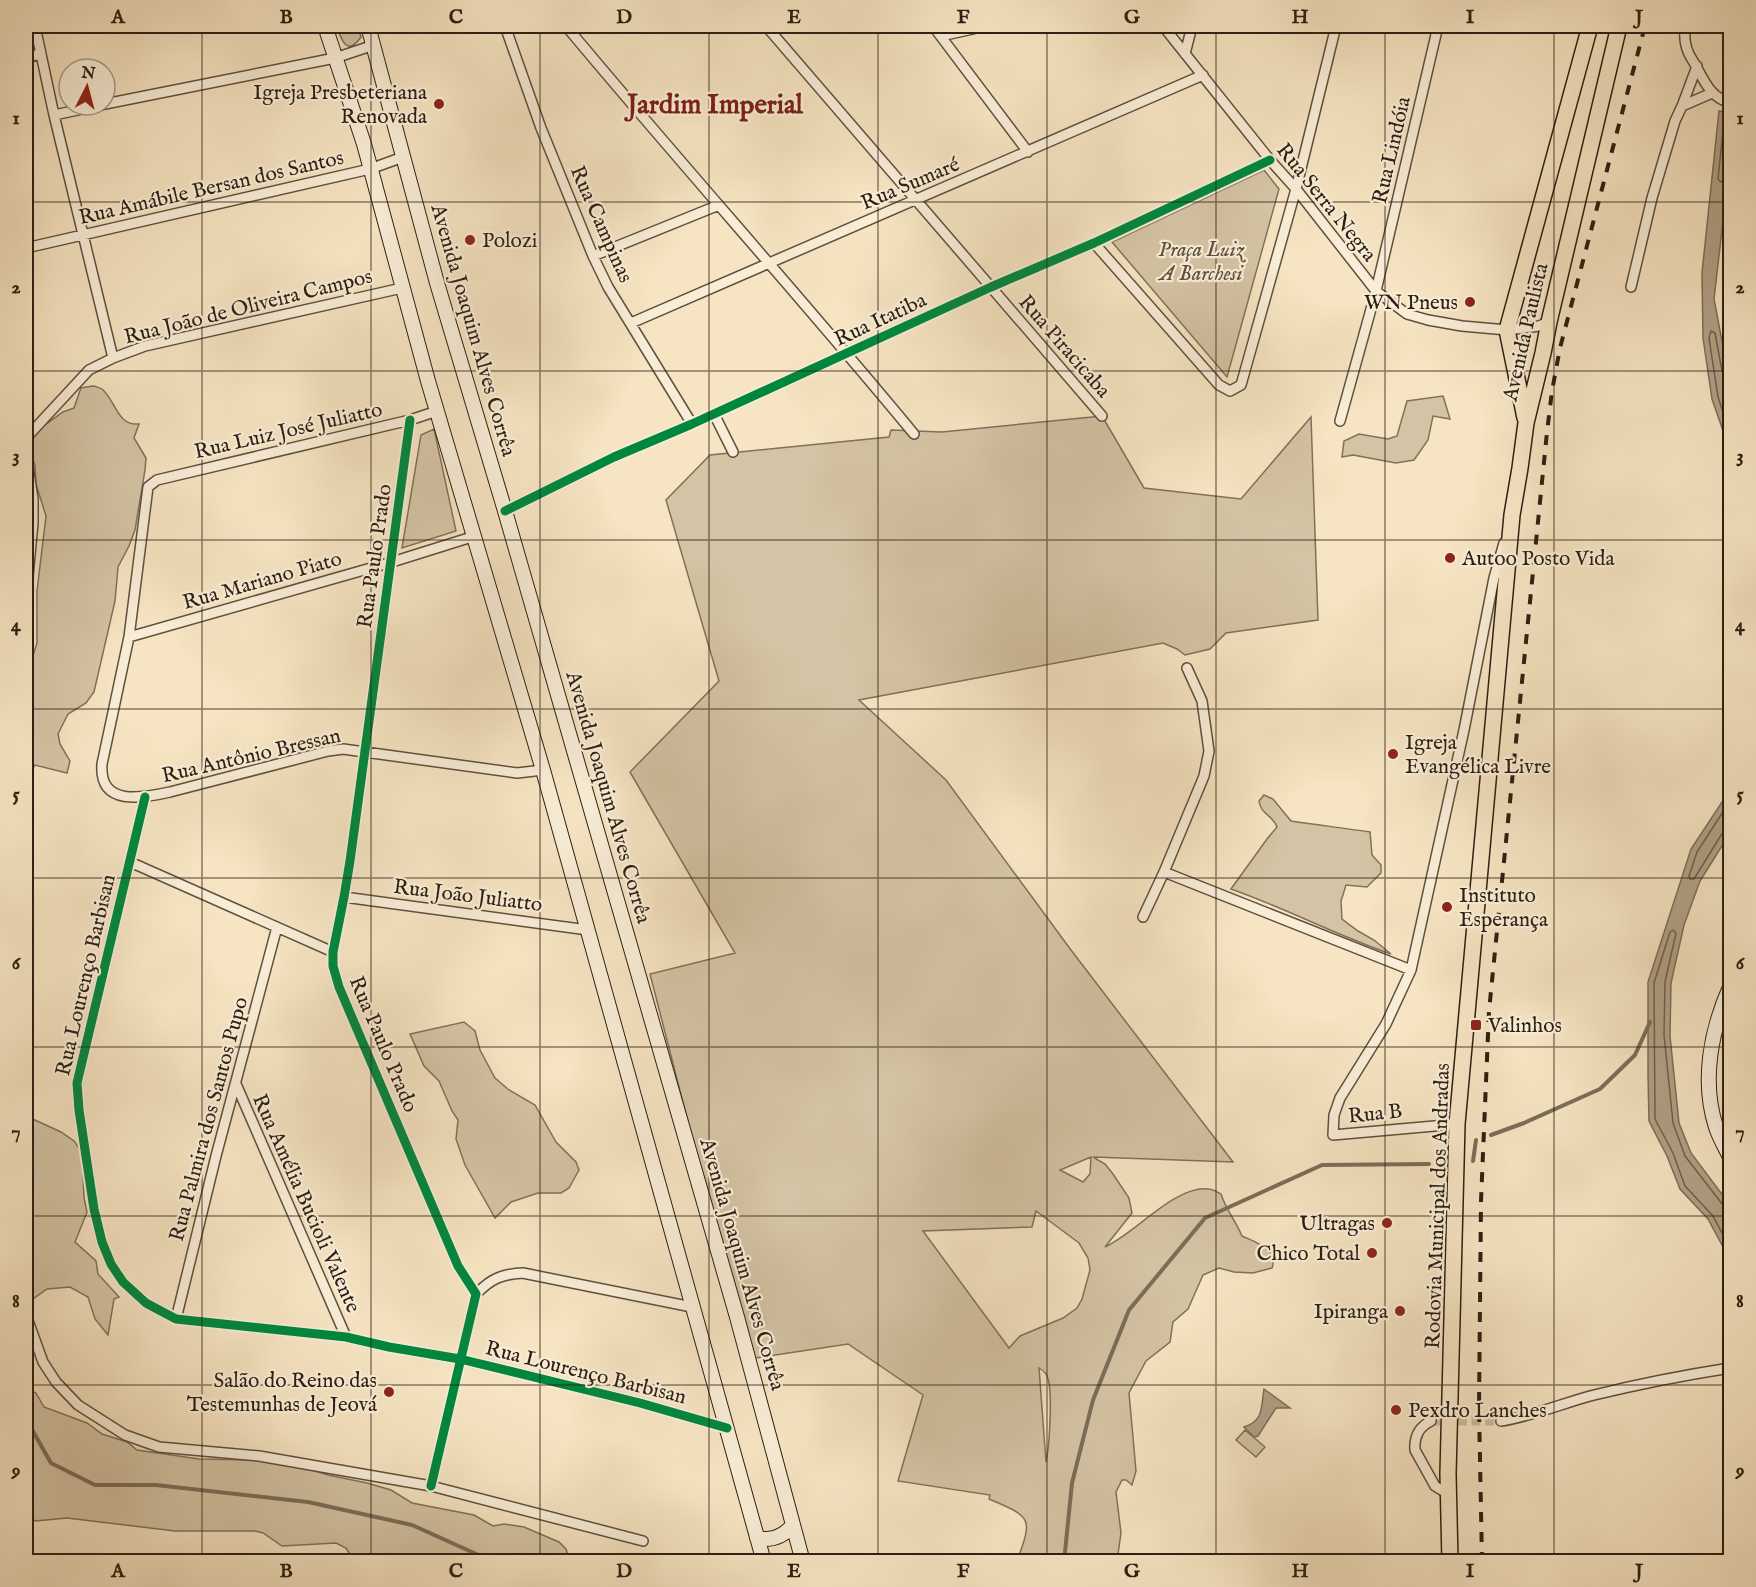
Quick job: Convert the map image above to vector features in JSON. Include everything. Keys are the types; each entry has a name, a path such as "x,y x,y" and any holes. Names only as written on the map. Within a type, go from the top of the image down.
{"main road":[{"path":"325,26 364,144 437,411 543,770 764,1562"},
{"name":"Avenida Joaquim Alves Corrêa","path":"368,26 437,283 506,512 734,1305 803,1562"},
{"name":"Avenida Paulista","path":"1526,423 1507,330 1590,26"},
{"name":"Avenida Paulista","path":"1526,423 1619,26"},
{"name":"Rodovia Municipal dos Andradas","path":"1450,1562 1448,1494 1457,1124 1512,515 1526,423"},
{"path":"1731,987 1720,1012 1710,1057 1711,1097 1716,1128 1731,1156"},
{"path":"757,1538 781,1536 793,1525"}],"street":[{"path":"35,26 54,115 113,358"},
{"name":"Rua Campinas","path":"505,26 543,133 593,256 608,287 692,424"},
{"path":"566,26 914,434"},
{"name":"Rua Piracicaba","path":"766,26 1102,416"},
{"path":"933,26 1028,152"},
{"path":"941,36 986,26"},
{"name":"Rua Serra Negra","path":"1163,26 1376,291 1407,314 1428,320 1507,330 1539,326 1549,322"},
{"path":"1185,54 1192,26"},
{"path":"1094,243 1219,386 1230,391 1241,385 1296,189 1336,26"},
{"name":"Rua Lindóia","path":"1340,421 1376,291 1438,26"},
{"path":"1685,26 1685,44 1689,54 1712,93 1726,102"},
{"path":"117,102 335,58 374,45"},
{"path":"26,57 41,54"},
{"path":"1631,287 1675,121 1697,66"},
{"name":"Rua Sumaré","path":"631,323 1203,75"},
{"path":"1682,106 1712,93"},
{"name":"Rua Amábile Bersan dos Santos","path":"26,248 370,169 403,157"},
{"name":"Rua Itatiba","path":"506,512 614,457 1094,243 1270,160"},
{"path":"593,256 719,205"},
{"name":"Rua João de Oliveira Campos","path":"26,438 89,370 113,358 146,346 402,288"},
{"name":"Rua Luiz José Juliatto","path":"129,637 148,487 156,480 410,420 437,411"},
{"path":"714,414 733,452"},
{"name":"Rua Paulo Prado","path":"410,420 345,897 333,952 333,966 344,998 458,1266 476,1294"},
{"path":"26,453 33,499 26,598"},
{"path":"1164,872 1411,970 1464,730 1494,578 1512,515"},
{"name":"Rua Mariano Piato","path":"129,637 475,536"},
{"path":"129,637 101,771 107,785 118,795 127,798 145,797"},
{"path":"1143,917 1204,776 1209,751 1202,701 1187,668"},
{"name":"Rua Antônio Bressan","path":"145,797 343,749 518,773 543,770"},
{"name":"Rua Lourenço Barbisan","path":"145,797 77,1083 94,1209 102,1242 111,1264 123,1282 146,1303 176,1319 346,1337 460,1359 640,1403 727,1428"},
{"path":"130,862 333,952"},
{"name":"Rua João Juliatto","path":"345,897 588,930"},
{"name":"Rua Palmira dos Santos Pupo","path":"176,1319 216,1156 277,927"},
{"name":"Rua B","path":"1411,970 1386,1024 1340,1098 1334,1115 1333,1135 1457,1124"},
{"name":"Rua Amélia Bucioli Valente","path":"236,1084 346,1337"},
{"path":"431,1486 476,1294 487,1283 510,1274 523,1273 692,1307"},
{"path":"26,1315 43,1362 56,1382 78,1405 125,1435 159,1447 259,1456 431,1486 643,1540"},
{"path":"1501,1421 1605,1392 1731,1368"},
{"path":"1431,1421 1422,1425 1418,1432 1414,1444 1415,1450 1436,1486 1448,1494"}],"green space":[{"path":"337,26 358,26 361,37 352,46 348,46 340,36"},
{"name":"Praça Luiz A Barchesi","path":"1264,170 1279,189 1227,377 1112,242"},
{"path":"93,386 102,389 107,394 121,417 132,424 139,424 134,438 146,458 135,530 118,567 115,601 94,692 86,703 68,714 58,734 60,744 70,761 67,773 35,765 26,781 26,674 37,643 37,591 46,516 36,484 35,466 29,446 38,430 63,412 74,408 81,388"},
{"path":"1443,396 1450,419 1433,416 1428,440 1414,460 1396,463 1353,455 1342,457 1344,441 1359,434 1388,439 1397,436 1407,401"},
{"path":"1102,416 1144,488 1241,499 1311,417 1318,620 1226,633 1210,649 1185,655 1163,643 859,700 946,780 1071,950 1233,1162 1093,1157 1105,1164 1113,1174 1129,1198 1132,1213 1105,1247 1169,1202 1195,1190 1208,1189 1221,1194 1242,1236 1264,1247 1272,1256 1272,1268 1253,1273 1219,1268 1203,1275 1188,1309 1173,1322 1170,1342 1146,1361 1129,1393 1136,1471 1132,1485 1122,1480 1116,1492 1121,1533 1117,1561 1017,1561 1027,1527 1021,1515 1014,1510 989,1499 990,1495 898,1481 923,1395 848,1344 749,1359 650,974 735,953 630,772 719,681 666,500 710,455 889,437 891,430 942,432","holes":["1091,1157 1090,1174 1083,1182 1060,1170","1036,1211 1079,1243 1088,1258 1090,1270 1082,1299 1077,1308 1063,1318 1020,1336 1009,1348 923,1231 1032,1227","1039,1368 1046,1374 1050,1391 1046,1462"]},
{"path":"434,429 456,531 402,548 421,435"},
{"path":"1264,795 1273,799 1291,821 1370,832 1372,855 1381,865 1381,873 1367,887 1346,885 1341,901 1342,919 1391,954 1231,889 1277,827 1260,806 1259,801"},
{"path":"464,1022 475,1031 480,1050 495,1078 509,1090 535,1105 556,1142 576,1162 579,1170 569,1188 561,1193 538,1193 511,1202 495,1218 465,1165 456,1139 458,1120 439,1081 424,1066 410,1034"},
{"path":"26,1116 61,1132 74,1141 82,1152 84,1198 87,1212 75,1242 96,1261 98,1274 119,1297 114,1299 108,1335 95,1319 88,1297 70,1287 47,1289 26,1304"},
{"path":"26,1388 36,1393 44,1407 87,1423 102,1434 127,1442 137,1450 199,1459 254,1460 299,1466 367,1483 391,1490 412,1503 474,1515 493,1526 504,1524 524,1527 559,1542 566,1549 569,1558 576,1561 354,1561 346,1548 336,1543 282,1546 263,1533 255,1531 175,1531 67,1518 36,1521 26,1517"},
{"path":"1245,1430 1265,1447 1256,1457 1236,1440"}],"water":[{"path":"1719,111 1730,113 1730,160 1714,299 1730,383 1730,451 1712,399 1703,338 1702,273"},
{"path":"1730,790 1730,833 1700,881 1684,925 1671,983 1670,1036 1679,1123 1691,1153 1730,1205 1730,1260 1708,1219 1680,1189 1667,1156 1649,1121 1648,982 1691,849"},
{"path":"1264,1389 1290,1408 1276,1408 1258,1436 1254,1437 1244,1427 1258,1417 1262,1407"}],"waterway":[{"path":"1491,1135 1600,1089 1635,1055 1650,1022"},
{"path":"1473,1161 1476,1140"},
{"path":"1064,1562 1072,1483 1093,1400 1129,1310 1205,1218 1322,1165 1429,1164"},
{"path":"26,1419 51,1463 95,1485 156,1485 308,1502 412,1525 494,1562"}],"tunnel":[{"path":"1431,1421 1501,1421"}],"railway":[{"path":"1482,1562 1479,1408 1481,1201 1489,1011 1547,432 1560,348 1645,26"}],"cycle path":[{"path":"505,511 614,457 1094,243 1270,160"},
{"path":"410,420 350,861 333,952 333,966 339,987 458,1266 476,1294 431,1486"},
{"path":"145,797 77,1083 94,1209 102,1242 111,1264 123,1282 146,1303 176,1319 346,1337 460,1359 640,1403 727,1428"}],"place":[{"name":"Igreja Presbeteriana Renovada","path":"439,104"},
{"name":"Polozi","path":"470,240"},
{"name":"WN Pneus","path":"1470,302"},
{"name":"Autoo Posto Vida","path":"1450,558"},
{"name":"Igreja Evangélica Livre","path":"1393,754"},
{"name":"Instituto Esperança","path":"1447,907"},
{"name":"Valinhos","path":"1476,1025"},
{"name":"Ultragas","path":"1387,1223"},
{"name":"Chico Total","path":"1372,1253"},
{"name":"Ipiranga","path":"1400,1311"},
{"name":"Salão do Reino das Testemunhas de Jeová","path":"389,1392"},
{"name":"Pexdro Lanches","path":"1396,1410"}],"district":[{"name":"Jardim Imperial","path":"715,104"}]}
